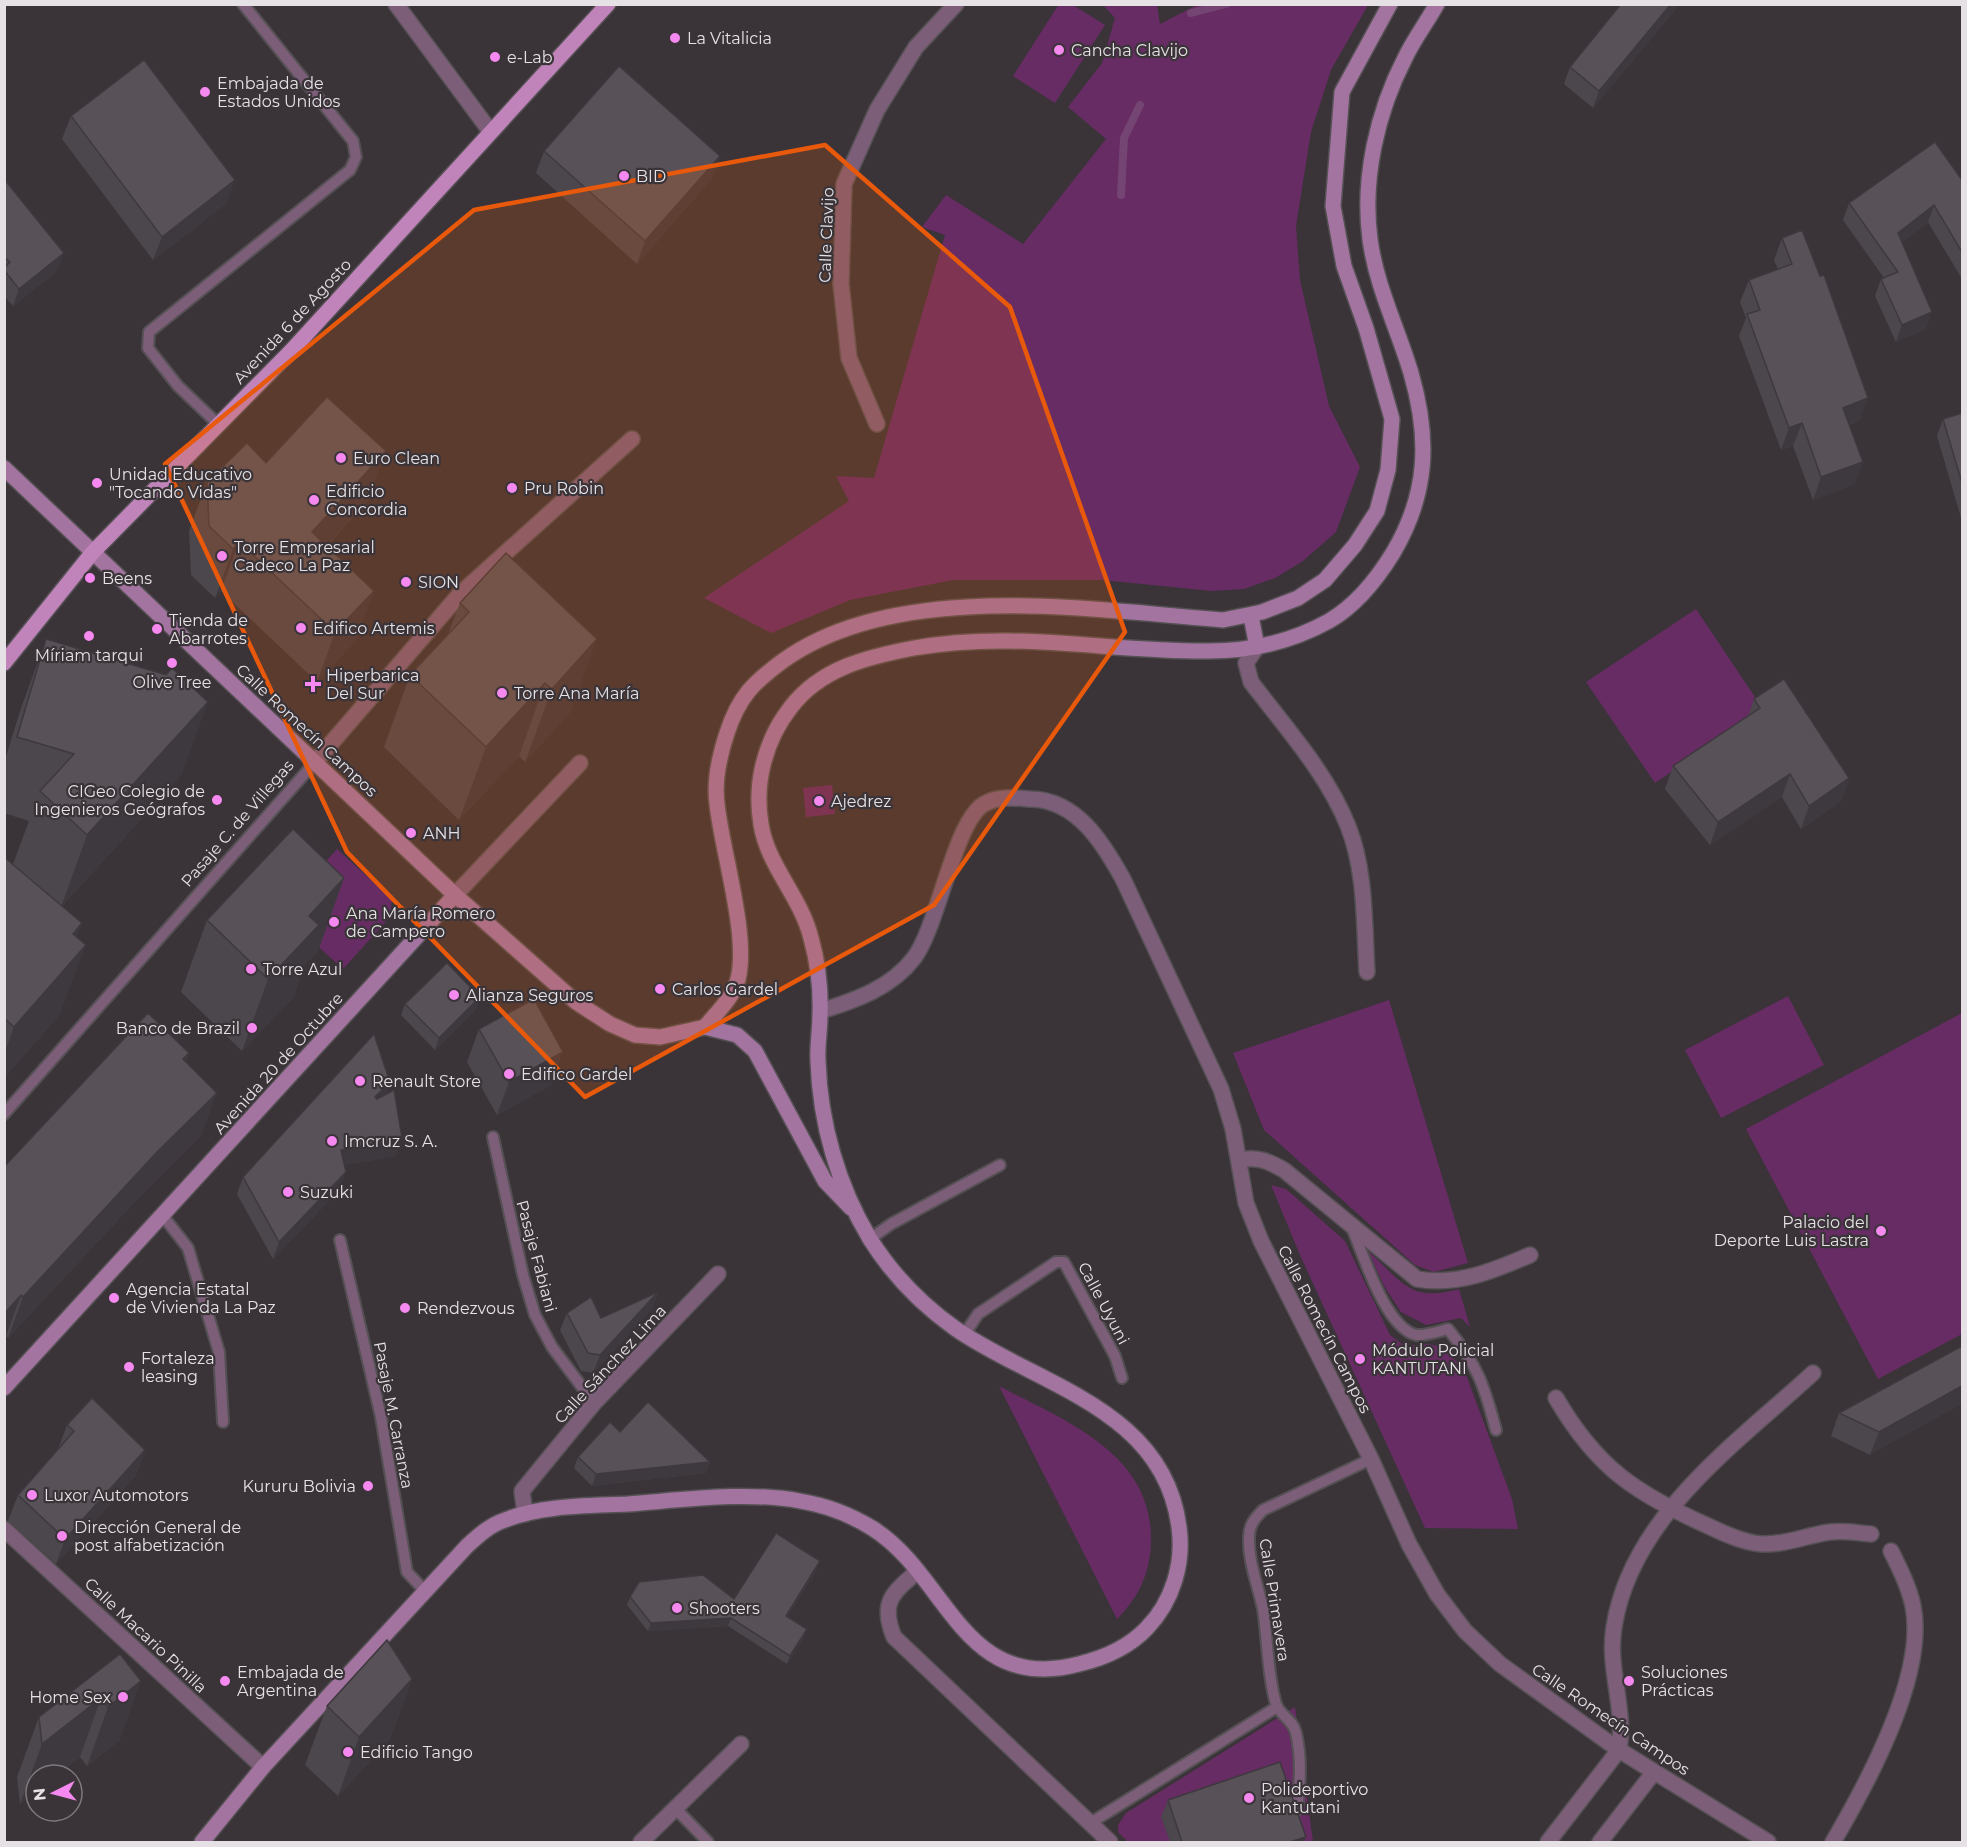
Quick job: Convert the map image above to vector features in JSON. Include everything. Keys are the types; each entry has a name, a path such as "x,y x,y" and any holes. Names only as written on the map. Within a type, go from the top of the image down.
{"main road":[{"name":"Avenida 6 de Agosto","path":"4,663 93,552 292,350 608,4"},
{"path":"857,1214 825,1180 754,1051 737,1035 705,1027 729,999 738,979 741,950 717,802 721,750 732,716 753,682 819,638 892,618 956,607 1048,606 1223,620 1251,616 1298,598 1325,580 1355,544 1377,511 1388,471 1392,419 1366,328 1344,266 1333,206 1342,92 1390,4"},
{"path":"202,1842 263,1767 424,1590 482,1533 496,1523 525,1514 572,1507 766,1497 803,1501 842,1513 877,1531 902,1553 956,1623 983,1649 1011,1664 1039,1668 1068,1667 1096,1659 1133,1640 1150,1625 1163,1608 1173,1588 1181,1539 1170,1488 1156,1463 1137,1439 1116,1419 964,1335 916,1296 870,1239 857,1214 830,1150 821,1102 817,1055 821,1011 819,973 808,926 766,848 759,816 764,756 777,726 803,692 841,667 879,654 952,641 994,639 1212,651 1257,647 1296,637 1327,622 1347,609 1382,571 1406,530 1424,475 1422,423 1413,382 1384,300 1370,240 1369,180 1379,123 1403,60 1437,4"},
{"name":"Calle Romecín Campos","path":"4,468 455,895 576,1002 610,1024 635,1035 660,1037 705,1027"},
{"path":"1251,616 1257,647"},
{"name":"Avenida 20 de Octubre","path":"4,1388 455,895"}],"street":[{"path":"396,4 490,131"},
{"name":"Calle Clavijo","path":"877,424 849,358 841,284 844,184 877,110 916,47 956,4"},
{"name":"Pasaje C. de Villegas","path":"315,762 460,594 632,439"},
{"path":"1257,647 1246,663 1251,682 1323,780 1348,827 1362,887 1367,972"},
{"name":"Avenida 20 de Octubre","path":"455,895 580,763"},
{"name":"Calle Romecín Campos","path":"821,1011 884,987 915,957 931,927 967,820 984,803 1000,798 1019,798 1059,804 1090,829 1107,850 1123,879 1217,1080 1233,1129 1246,1203 1261,1241 1371,1459 1409,1544 1437,1594 1465,1631 1500,1664 1619,1750 1768,1842"},
{"path":"1239,1160 1251,1157 1266,1160 1284,1170 1417,1279 1437,1283 1484,1275 1530,1255"},
{"name":"Calle Sánchez Lima","path":"525,1514 522,1491 594,1403 718,1274"},
{"path":"1548,1842 1619,1750 1621,1707 1613,1628 1635,1562 1648,1538 1669,1509 1813,1373"},
{"path":"1556,1398 1585,1444 1605,1465 1631,1486 1669,1509 1724,1533 1761,1544 1789,1542 1831,1532 1871,1534"},
{"name":"Calle Macario Pinilla","path":"4,1529 263,1767"},
{"path":"1833,1842 1857,1802 1885,1743 1910,1667 1913,1608 1905,1581 1891,1551"},
{"path":"917,1572 895,1590 888,1605 887,1619 894,1637 1092,1822 1110,1842"},
{"path":"641,1842 741,1744"},
{"path":"1600,1842 1654,1772"}],"lane":[{"path":"219,425 178,386 148,348 149,332 350,170 356,157 353,141 243,4"},
{"name":"Pasaje C. de Villegas","path":"4,1114 315,762"},
{"name":"Pasaje Fabiani","path":"494,1137 523,1275 535,1314 552,1347 594,1403"},
{"path":"870,1239 891,1224 1000,1165"},
{"path":"163,1216 188,1248 219,1352 223,1422"},
{"path":"1350,1222 1378,1291 1396,1324 1417,1335 1449,1329 1483,1381 1496,1430"},
{"name":"Pasaje M. Carranza","path":"340,1240 381,1417 408,1572 424,1590"},
{"name":"Calle Uyuni","path":"964,1335 978,1314 1060,1260 1064,1262 1115,1356 1122,1378"},
{"name":"Calle Primavera","path":"1298,1810 1301,1776 1299,1747 1291,1720 1277,1707 1263,1608 1250,1557 1248,1535 1253,1520 1278,1501 1371,1459"},
{"path":"1092,1822 1277,1707"},
{"path":"675,1808 708,1842"}],"highlighted area":[{"path":"825,145 1010,307 1125,632 934,905 585,1097 347,852 165,464 474,210"}],"shaded area":[{"name":"Cancha Clavijo","path":"1059,4 1073,5 1105,25 1055,103 1013,76"},
{"path":"1103,5 1157,5 1160,24 1197,5 1368,5 1331,70 1311,132 1296,226 1300,280 1329,406 1360,467 1336,532 1303,561 1275,578 1244,589 1212,591 1102,580 953,580 850,600 771,633 704,598 849,501 836,476 874,478 945,235 922,227 946,195 1023,244 1106,139 1068,107 1102,63 1115,18"},
{"path":"1696,609 1763,709 1655,783 1586,682"},
{"name":"Ajedrez","path":"832,785 835,814 806,817 803,788"},
{"path":"337,849 392,899 390,917 343,969 280,912"},
{"path":"1788,996 1824,1065 1721,1118 1685,1050"},
{"path":"1389,1000 1468,1263 1434,1272 1415,1265 1264,1130 1233,1053"},
{"name":"Palacio del Deporte Luis Lastra","path":"1962,1013 1962,1334 1878,1379 1746,1129"},
{"path":"1271,1185 1286,1189 1345,1241 1390,1335 1405,1346 1428,1344 1442,1347 1464,1369 1512,1499 1518,1529 1425,1528 1300,1255"},
{"path":"1368,1251 1399,1280 1417,1291 1442,1293 1459,1289 1470,1327 1461,1318 1426,1325 1401,1312 1384,1286"},
{"path":"999,1386 1075,1426 1099,1442 1120,1461 1136,1483 1147,1508 1151,1538 1149,1561 1138,1592 1117,1619"},
{"path":"1295,1707 1313,1842 1128,1842 1118,1832 1118,1825 1126,1813"}],"building":[{"path":"1621,4 1671,4 1599,91 1570,67"},
{"path":"144,60 235,180 162,237 71,116"},
{"name":"BID","path":"619,66 720,156 645,241 544,151"},
{"path":"1935,142 1962,180 1962,252 1934,205 1898,233 1932,312 1902,325 1881,279 1898,272 1849,203"},
{"path":"4,179 64,253 19,289 4,270 10,262 4,257"},
{"path":"1802,230 1820,276 1824,275 1868,398 1843,408 1863,462 1821,477 1802,423 1789,428 1747,314 1760,310 1749,280 1792,264 1782,238"},
{"path":"327,397 386,451 312,532 374,591 335,632 239,542 233,549 209,526 207,482 247,443 266,463"},
{"path":"1962,413 1962,483 1943,419"},
{"path":"506,553 597,639 552,689 545,683 486,747 410,675 469,612 460,603"},
{"path":"46,639 166,675 172,668 208,702 87,835 40,791 74,754 17,737"},
{"path":"1784,679 1849,778 1809,806 1790,774 1718,822 1673,766 1760,708 1754,699"},
{"path":"293,829 344,878 309,916 319,925 268,979 207,920"},
{"path":"4,857 82,923 73,934 86,945 14,1027 4,1018"},
{"path":"447,963 480,997 439,1038 405,1004"},
{"path":"534,999 563,1052 509,1082 479,1029"},
{"path":"148,1013 189,1053 183,1059 217,1093 157,1152 23,1297 21,1295 4,1314 4,1167"},
{"path":"374,1034 390,1082 375,1097 377,1099 394,1090 402,1138 341,1150 346,1172 279,1242 243,1177"},
{"path":"658,1292 600,1355 588,1353 567,1313 591,1297 601,1318"},
{"path":"1962,1346 1962,1386 1879,1432 1839,1413"},
{"path":"92,1398 145,1450 65,1539 18,1495 74,1431 67,1425"},
{"path":"648,1402 710,1462 596,1474 578,1457 610,1422 620,1432"},
{"path":"776,1533 820,1561 786,1616 807,1629 790,1656 731,1618 651,1623 630,1597 639,1582 703,1575 734,1599"},
{"path":"387,1640 412,1679 359,1737 327,1706"},
{"path":"120,1654 141,1681 108,1707 101,1698 42,1744 39,1717"},
{"name":"Polideportivo Kantutani","path":"1280,1762 1306,1837 1290,1842 1182,1842 1168,1800"}],"waterway":[{"path":"1191,13 1226,4"},
{"path":"1121,195 1124,138 1140,105"}],"place":[{"name":"La Vitalicia","path":"675,38"},
{"name":"Cancha Clavijo","path":"1059,50"},
{"name":"e-Lab","path":"495,57"},
{"name":"Embajada de Estados Unidos","path":"205,92"},
{"name":"BID","path":"624,176"},
{"name":"Euro Clean","path":"341,458"},
{"name":"Unidad Educativo \"Tocando Vidas\"","path":"97,483"},
{"name":"Pru Robin","path":"512,488"},
{"name":"Edificio Concordia","path":"314,500"},
{"name":"Torre Empresarial Cadeco La Paz","path":"222,556"},
{"name":"Beens","path":"90,578"},
{"name":"SION","path":"406,582"},
{"name":"Edifico Artemis","path":"301,628"},
{"name":"Tienda de Abarrotes","path":"157,629"},
{"name":"Míriam tarqui","path":"89,636"},
{"name":"Olive Tree","path":"172,663"},
{"name":"Hiperbarica Del Sur","path":"313,684"},
{"name":"Torre Ana María","path":"502,693"},
{"name":"CIGeo Colegio de Ingenieros Geógrafos","path":"217,800"},
{"name":"Ajedrez","path":"819,801"},
{"name":"ANH","path":"411,833"},
{"name":"Ana María Romero de Campero","path":"334,922"},
{"name":"Torre Azul","path":"251,969"},
{"name":"Carlos Gardel","path":"660,989"},
{"name":"Alianza Seguros","path":"454,995"},
{"name":"Banco de Brazil","path":"252,1028"},
{"name":"Edifico Gardel","path":"509,1074"},
{"name":"Renault Store","path":"360,1081"},
{"name":"Imcruz S. A.","path":"332,1141"},
{"name":"Suzuki","path":"288,1192"},
{"name":"Palacio del Deporte Luis Lastra","path":"1881,1231"},
{"name":"Agencia Estatal de Vivienda La Paz","path":"114,1298"},
{"name":"Rendezvous","path":"405,1308"},
{"name":"Módulo Policial KANTUTANI","path":"1360,1359"},
{"name":"Fortaleza leasing","path":"129,1367"},
{"name":"Kururu Bolivia","path":"368,1486"},
{"name":"Luxor Automotors","path":"32,1495"},
{"name":"Dirección General de post alfabetización","path":"62,1536"},
{"name":"Shooters","path":"677,1608"},
{"name":"Embajada de Argentina","path":"225,1681"},
{"name":"Soluciones Prácticas","path":"1629,1681"},
{"name":"Home Sex","path":"123,1697"},
{"name":"Edificio Tango","path":"348,1752"},
{"name":"Polideportivo Kantutani","path":"1249,1798"}]}
